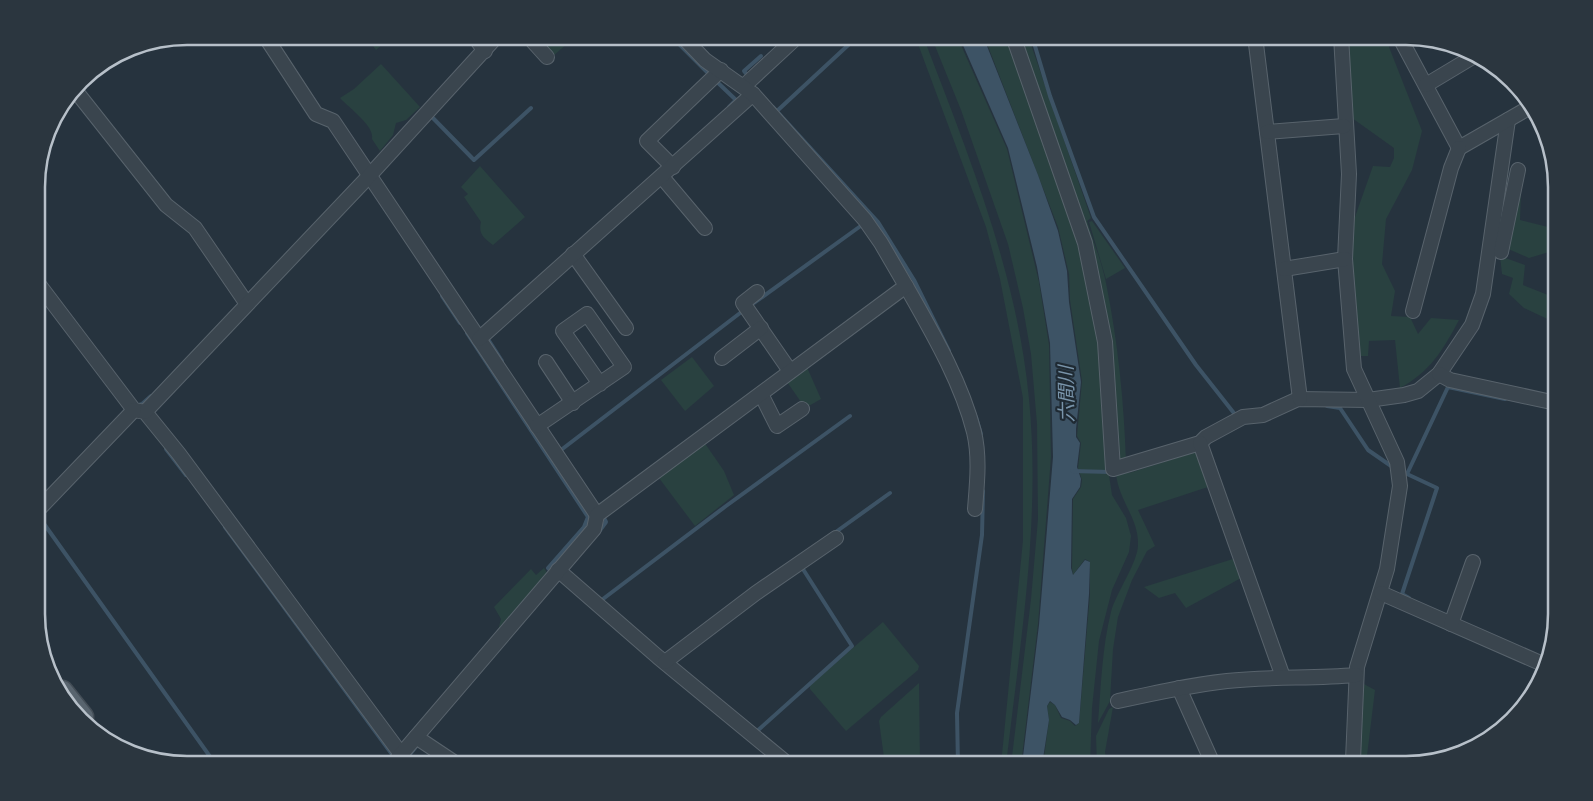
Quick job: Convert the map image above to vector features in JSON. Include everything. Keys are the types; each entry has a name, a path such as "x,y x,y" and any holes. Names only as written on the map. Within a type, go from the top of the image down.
{"street":[{"path":"270,45 316,114 333,121 367,179 483,336 600,513"},
{"path":"481,45 485,51"},
{"path":"45,503 139,411 245,301 367,179 490,45"},
{"path":"536,45 547,57"},
{"path":"691,45 716,75 748,90 865,220 882,243 936,341 959,392 974,433 977,459 975,509"},
{"path":"483,336 573,254 662,177 670,164 748,90 790,45"},
{"path":"1016,45 1084,244 1105,342 1113,468 1201,446 1206,437 1243,417 1263,415 1297,400 1368,400 1418,391 1439,374 1472,325 1480,302 1490,252 1508,120"},
{"path":"1252,45 1267,132 1284,269 1297,400"},
{"path":"1341,45 1344,126 1349,174 1345,259 1354,369 1397,462 1399,476 1399,493 1387,569 1356,675 1354,756"},
{"path":"1404,45 1459,148"},
{"path":"1426,85 1468,60"},
{"path":"670,164 647,140 716,75"},
{"path":"79,95 166,205 195,228 245,301"},
{"path":"1413,311 1451,168 1459,148 1525,110"},
{"path":"1267,132 1344,126"},
{"path":"1501,252 1518,170"},
{"path":"662,177 705,228"},
{"path":"573,254 626,328"},
{"path":"1284,269 1345,259"},
{"path":"400,756 419,739 559,574 594,529 600,513 906,286"},
{"path":"45,292 139,411 179,454 395,756"},
{"path":"757,292 743,303 790,372"},
{"path":"541,424 624,368 587,314 563,331 600,384"},
{"path":"722,358 761,328"},
{"path":"546,362 573,403"},
{"path":"1439,374 1450,380 1548,401"},
{"path":"761,394 777,426 802,409"},
{"path":"1201,446 1286,677"},
{"path":"665,662 836,538"},
{"path":"1453,620 1474,562"},
{"path":"559,574 778,756"},
{"path":"1381,593 1453,620 1539,662"},
{"path":"1118,700 1227,681 1356,675"},
{"path":"1179,688 1209,756"},
{"path":"419,739 444,756"}],"green space":[{"path":"372,45 382,45 376,50"},
{"path":"543,45 566,45 553,56"},
{"path":"918,45 926,45 988,214 1014,305 1029,399 1032,445 1031,536 1023,628 1007,756 1002,756 1023,540 1023,398 1000,279 986,227"},
{"path":"935,45 961,45 1007,149 1039,282 1049,345 1051,457 1038,624 1022,756 1012,756 1031,599 1038,519 1037,424 1031,354 1023,308 1008,244 961,110"},
{"path":"987,45 1012,45 1083,254 1094,304 1107,414 1109,475 1112,495 1126,518 1131,536 1129,552 1112,590 1099,641 1092,708 1090,756 1044,756 1049,720 1047,706 1050,702 1055,705 1061,718 1070,721 1075,726 1079,723 1090,594 1090,562 1085,559 1073,575 1072,568 1073,499 1081,487 1082,480 1078,468 1081,443 1077,436 1082,381 1070,300 1069,274 1058,227"},
{"path":"1019,45 1031,45 1091,218 1087,221 1106,283 1120,372 1126,462 1116,465 1104,319"},
{"path":"1347,45 1389,45 1422,131 1412,170 1386,219 1382,264 1395,291 1391,316 1410,317 1418,334 1431,318 1459,320 1435,359 1420,375 1400,388 1395,340 1369,341 1368,356 1360,356 1356,333 1349,234 1373,166 1390,167 1394,158 1394,148 1352,118"},
{"path":"381,64 420,107 406,120 396,123 393,135 380,151 372,139 372,134 366,123 340,98 354,89"},
{"path":"480,166 525,217 493,245 482,235 480,230 481,222 464,197 468,194 461,187"},
{"path":"1516,194 1521,194 1520,220 1548,227 1548,252 1529,258 1506,248"},
{"path":"1092,221 1125,268 1106,279 1089,222"},
{"path":"1500,256 1525,265 1523,285 1548,295 1548,319 1524,308 1509,294 1513,278 1502,274"},
{"path":"692,357 714,386 685,411 661,380"},
{"path":"806,365 821,399 807,407 801,402 785,379"},
{"path":"704,442 724,471 734,495 695,526 656,474"},
{"path":"1199,451 1211,486 1138,510 1155,546 1147,551 1132,580 1118,617 1113,649 1110,701 1098,723 1104,653 1111,612 1131,569 1138,545 1135,526 1120,492 1116,473 1129,473"},
{"path":"1236,558 1243,577 1186,608 1175,593 1159,598 1144,587"},
{"path":"544,568 548,574 497,634 501,619 494,607 531,569 536,575"},
{"path":"883,622 919,666 918,670 846,731 810,689 810,685"},
{"path":"919,683 920,756 884,756 879,721 881,717"},
{"path":"1362,683 1375,690 1367,756 1358,756"},
{"path":"1113,707 1106,756 1097,756 1096,736 1109,709"}],"water":[{"name":"六間川","path":"963,45 987,45 1058,231 1067,271 1069,302 1081,382 1076,437 1080,443 1077,467 1081,479 1080,487 1072,499 1071,568 1073,575 1085,560 1090,562 1079,723 1076,725 1062,717 1055,705 1050,701 1047,706 1049,720 1043,756 1023,756 1039,625 1053,457 1050,343 1037,267 1008,148"}],"waterway":[{"path":"680,45 710,75"},
{"path":"777,111 848,45"},
{"path":"1035,45 1050,96 1094,217 1196,365 1237,417"},
{"path":"748,76 744,71 761,56"},
{"path":"715,80 736,100 729,107"},
{"path":"773,107 878,222 914,280 949,351"},
{"path":"430,115 474,160 531,108"},
{"path":"754,303 862,225"},
{"path":"442,296 460,323"},
{"path":"561,450 744,310"},
{"path":"467,333 588,517 584,527 548,568 553,573"},
{"path":"486,336 502,361"},
{"path":"1401,471 1407,474 1448,387 1505,399"},
{"path":"139,405 151,396"},
{"path":"1327,406 1340,408 1368,450 1394,468"},
{"path":"599,602 726,506 850,416"},
{"path":"976,417 981,434"},
{"path":"166,449 186,475"},
{"path":"1072,471 1110,472"},
{"path":"1407,474 1437,488 1402,594 1409,598"},
{"path":"958,756 957,713 982,535 983,491"},
{"path":"833,534 890,493"},
{"path":"598,533 606,522 602,514"},
{"path":"45,525 210,756"},
{"path":"225,527 393,756"},
{"path":"756,732 852,646 801,566"},
{"path":"408,756 420,742"}]}
